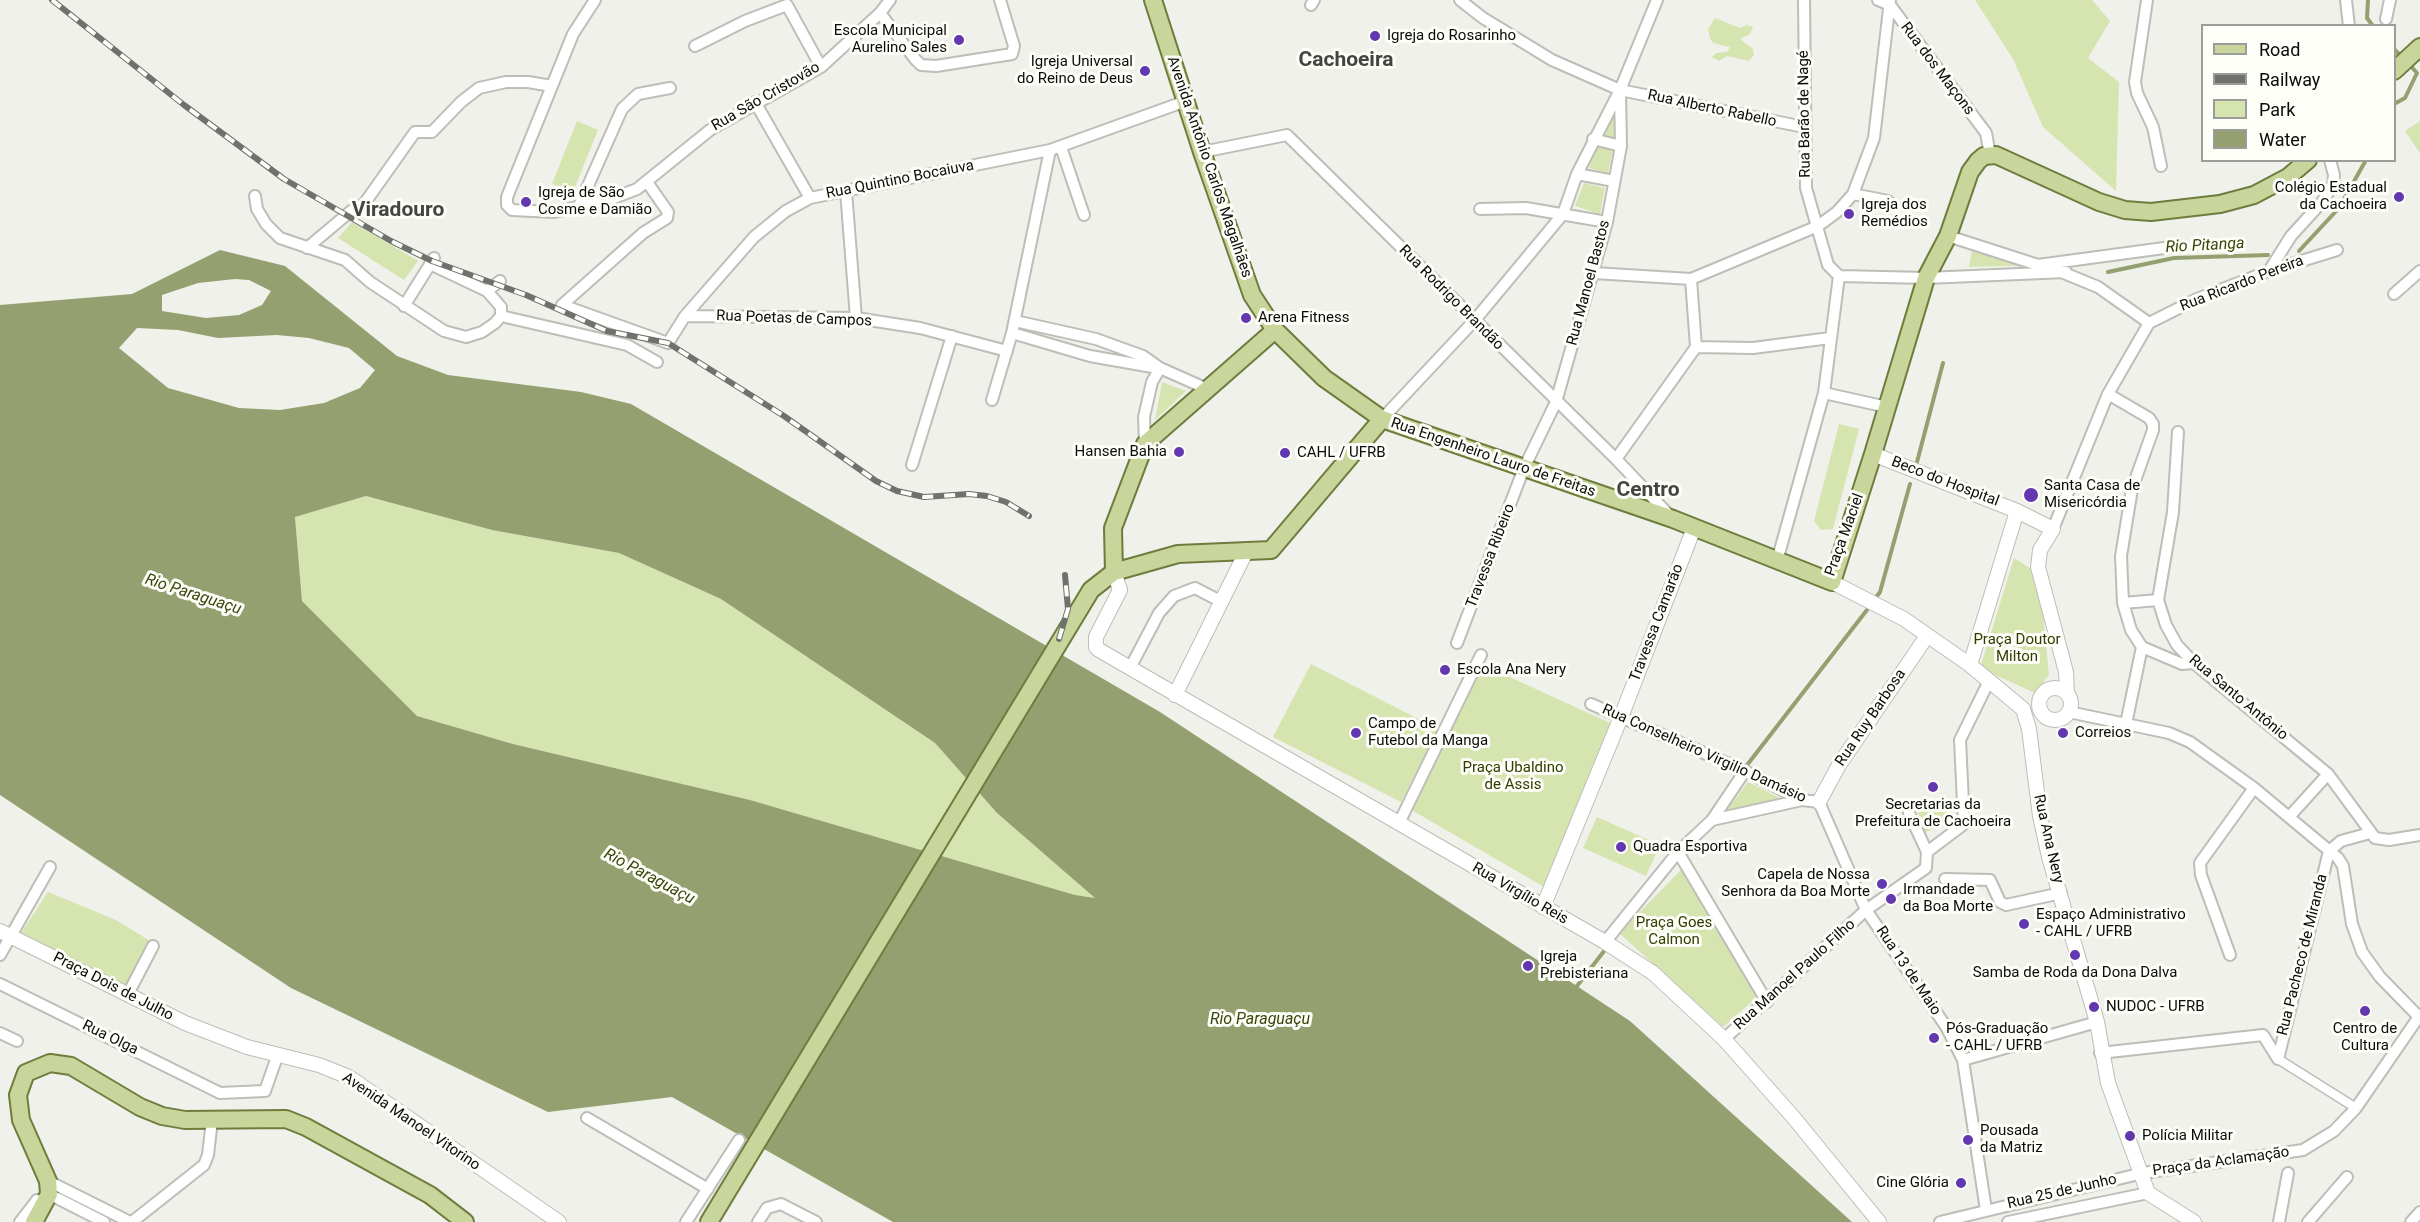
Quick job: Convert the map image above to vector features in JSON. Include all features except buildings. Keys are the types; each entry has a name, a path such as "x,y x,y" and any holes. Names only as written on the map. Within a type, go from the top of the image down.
{"main road":[{"name":"Avenida Antônio Carlos Magalhães","path":"1153,0 1202,152 1252,295 1275,330 1324,378 1383,419"},
{"path":"2396,69 2418,49"},
{"path":"1990,155 1996,155 2099,202 2125,210 2151,212 2220,204 2254,195 2288,177 2306,162"},
{"name":"Praça Maciel","path":"1694,528 1832,582 1926,278 1947,236 1970,172 1978,161 1990,155"},
{"path":"1114,572 1113,528 1145,444 1205,388 1275,330"},
{"path":"709,1222 1090,590 1114,572 1178,555 1270,550 1383,419"},
{"name":"Rua Engenheiro Lauro de Freitas","path":"1383,419 1694,528"},
{"path":"34,1222 48,1187 21,1120 18,1103 22,1079 33,1068 58,1063 71,1066 140,1107 162,1116 185,1120 286,1119 306,1127 430,1195 465,1222"}],"street":[{"path":"307,248 351,211 364,204 415,132 432,132 479,88 506,82 528,82 552,86 573,34 595,0"},
{"name":"Rua São Cristovão","path":"552,86 507,197 507,205 512,210 533,213 554,212 621,197 647,183 710,130 821,66 880,13 890,0"},
{"path":"880,13 921,65 936,66 1012,54 1014,46 1000,0"},
{"name":"Rua Alberto Rabello","path":"1461,0 1483,18 1552,60 1620,90 1804,128"},
{"path":"1383,419 1474,321 1563,214 1577,174 1620,90 1657,0"},
{"name":"Rua Barão de Nagé","path":"1804,0 1806,188 1818,226"},
{"path":"1593,273 1690,279 1818,226 1837,212 1853,194 1874,138 1890,2 1878,0"},
{"path":"2147,0 2135,82 2137,93 2153,127 2161,166"},
{"path":"2346,0 2349,24"},
{"path":"2386,20 2390,0"},
{"path":"695,46 786,2 821,66"},
{"name":"Rua dos Maçons","path":"1890,2 1986,133 1990,155"},
{"path":"579,206 622,108 638,94 670,88"},
{"name":"Rua Manoel Bastos","path":"1524,468 1556,402 1607,222 1621,146 1620,90"},
{"name":"Rua Quintino Bocaiuva","path":"647,183 668,212 667,218 643,233 562,305 668,343 685,316 754,237 786,211 810,198 1056,148 1185,101"},
{"path":"755,102 810,198"},
{"name":"Rua Rodrigo Brandão","path":"1202,152 1287,135 1616,459 1673,519"},
{"path":"1593,140 1621,146"},
{"path":"1056,148 1084,215"},
{"path":"992,400 1012,333 1056,148"},
{"path":"2269,271 2291,236 2322,202 2333,185 2334,175 2331,162"},
{"path":"1577,174 1614,181"},
{"path":"846,191 856,318"},
{"path":"1853,194 1888,201"},
{"path":"255,196 257,209 266,224 280,238 307,248 328,252 345,260 370,282 404,306 444,331 466,337 482,332 501,316 498,301 487,291 432,261 404,306"},
{"path":"1480,209 1526,208 1607,222"},
{"path":"1818,226 1828,265 1839,276 1926,278 2066,272"},
{"path":"1947,236 2066,272 2098,287 2149,323 2108,394 2053,529 2040,550 2038,567 2066,672 2067,692 2072,705 2063,718 2055,720 2046,717 2040,711 2039,702"},
{"path":"2038,265 2179,246"},
{"name":"Rua Ricardo Pereira","path":"2149,323 2197,299 2269,271 2337,250"},
{"path":"2394,294 2420,271"},
{"path":"1777,561 1824,393 1839,276"},
{"path":"1616,459 1696,347 1690,279"},
{"path":"487,291 500,281"},
{"path":"501,316 627,345 657,362"},
{"name":"Rua Poetas de Campos","path":"685,316 856,318 952,336 1007,351"},
{"path":"1015,321 1096,339 1143,356 1160,368 1205,388"},
{"path":"1012,333 1090,356 1160,368"},
{"path":"912,465 952,336"},
{"path":"1696,347 1753,348 1830,338"},
{"path":"1090,356 1096,339"},
{"path":"1145,444 1144,417 1152,382 1160,368"},
{"path":"1824,393 1887,407"},
{"path":"2108,394 2149,418 2153,430 2132,489 2121,556 2123,603 2131,630 2142,647 2182,664 2194,663"},
{"name":"Rua Santo Antônio","path":"2178,432 2173,512 2158,600 2166,625 2177,645 2194,663 2328,774 2370,833"},
{"name":"Beco do Hospital","path":"1873,454 2017,511"},
{"name":"Travessa Ribeiro","path":"1457,643 1524,468"},
{"path":"1970,665 2017,511 2053,529"},
{"name":"Travessa Camarão","path":"1621,717 1694,528"},
{"path":"1174,695 1247,550"},
{"name":"Rua Virgílio Reis","path":"1114,572 1120,590 1096,637 1096,647 1174,695 1605,942 1653,973 1724,1039 1879,1222"},
{"path":"1832,582 1904,619 1970,665 2023,709 2039,702 2047,690 2054,688 2067,692"},
{"path":"1130,668 1159,613 1174,596 1194,588 1222,602"},
{"path":"2123,603 2158,600"},
{"name":"Rua Ruy Barbosa","path":"1819,802 1839,765 1927,636"},
{"path":"2126,724 2142,647"},
{"path":"1399,823 1481,655"},
{"name":"Rua Manoel Paulo Filho","path":"1724,1039 1866,910 1926,868 1927,857 1962,827 1965,820 1960,740 1989,681"},
{"name":"Rua Conselheiro Virgilio Damásio","path":"1590,704 1745,771 1802,800 1819,802"},
{"name":"Rua Ana Nery","path":"2023,709 2029,729 2040,816 2097,1022 2100,1053 2108,1083 2142,1173"},
{"path":"2069,712 2169,733 2190,742 2254,788 2329,850 2343,867 2352,924 2362,952 2380,976 2419,1016 2356,1108 2278,1059 2263,1035"},
{"path":"1543,907 1621,717"},
{"path":"1605,942 1678,852 1712,820 1745,771"},
{"path":"2289,817 2328,774"},
{"path":"2230,955 2201,875 2200,863 2254,788"},
{"path":"1712,820 1802,800"},
{"name":"Rua 13 de Maio","path":"1819,802 1866,910 1947,1028 1963,1060 1983,1215"},
{"path":"1909,813 1927,857"},
{"path":"2329,850 2341,841 2370,833 2381,840 2420,835"},
{"name":"Rua Pacheco de Miranda","path":"2278,1059 2329,850"},
{"path":"1678,852 1767,1002"},
{"path":"0,955 5,933 50,867"},
{"path":"1945,879 1990,880 2002,905 2061,893"},
{"name":"Praça Dois de Julho","path":"5,933 185,1023 218,1036"},
{"path":"128,994 153,946"},
{"name":"Rua Olga","path":"0,984 220,1093 265,1091 277,1057"},
{"path":"1963,1060 2097,1022"},
{"path":"2100,1053 2284,1031"},
{"path":"0,1033 17,1041"},
{"name":"Avenida Manoel Vitorino","path":"218,1036 277,1057 319,1065 349,1077 559,1222"},
{"name":"Praça da Aclamação","path":"2194,1222 2148,1193 2142,1173 2303,1150 2334,1131 2356,1108"},
{"path":"587,1118 708,1188"},
{"path":"48,1187 131,1222 204,1166 208,1155 212,1120"},
{"path":"686,1222 739,1140"},
{"name":"Rua 25 de Junho","path":"1940,1222 1983,1215 2142,1173"},
{"path":"2279,1222 2288,1173"},
{"path":"2308,1222 2347,1177"},
{"path":"20,1222 48,1187"},
{"path":"48,1187 104,1222"},
{"name":"Rua 25 de Junho","path":"2008,1222 2148,1193"},
{"path":"758,1222 767,1208 781,1204 816,1222"},
{"path":"2411,1222 2420,1212"}],"green space":[{"path":"1975,0 2092,0 2110,21 2088,58 2119,82 2116,191 2043,127 2013,59"},
{"path":"1715,18 1740,28 1747,25 1753,27 1750,34 1740,39 1753,49 1754,55 1749,61 1727,56 1719,61 1712,57 1716,53 1727,52 1730,47 1713,43 1710,38 1708,29"},
{"path":"1617,107 1614,139 1602,137"},
{"path":"577,121 598,130 573,192 552,184"},
{"path":"2420,121 2420,153 2405,131"},
{"path":"1597,146 1613,149 1608,173 1589,168"},
{"path":"1584,183 1605,188 1600,214 1575,206"},
{"path":"352,222 418,261 404,280 338,238"},
{"path":"1972,250 2038,265 1969,267"},
{"path":"1162,382 1186,391 1155,420"},
{"path":"1839,424 1859,429 1833,529 1821,530 1814,521"},
{"path":"366,496 492,530 619,553 721,599 935,743 997,813 1096,898 1075,895 750,800 513,744 417,716 302,601 295,517"},
{"name":"Praça Doutor Milton","path":"2014,558 2039,574 2049,675 2035,693 1980,668"},
{"name":"Campo de Futebol da Manga","path":"1311,664 1438,729 1401,802 1273,737"},
{"name":"Praça Ubaldino de Assis","path":"1481,664 1619,727 1551,891 1408,808"},
{"path":"1748,782 1786,801 1727,810"},
{"path":"1953,809 1951,823 1925,832 1918,812"},
{"name":"Quadra Esportiva","path":"1597,817 1660,845 1646,876 1583,848"},
{"name":"Praça Goes Calmon","path":"1681,870 1757,997 1723,1027 1619,933"},
{"path":"48,892 116,920 150,941 127,986 21,933"}],"water":[{"name":"Rio Paraguaçu","path":"220,250 285,266 397,356 448,375 581,392 631,404 1160,712 1630,1021 1852,1222 893,1222 672,1097 548,1112 291,988 0,795 0,305 132,294","holes":["235,279 249,280 271,291 262,305 239,315 206,318 162,311 162,295 198,283","137,328 178,330 218,338 277,335 309,338 349,348 375,370 360,388 324,403 280,410 239,408 168,388 119,348","366,496 492,530 619,553 721,599 935,743 997,813 1095,898 1075,895 750,800 513,744 417,716 302,601 295,517"]}],"waterway":[{"path":"2368,0 2367,18 2372,24"},
{"path":"2396,51 2403,58"},
{"path":"2396,103 2405,98 2417,73 2408,63"},
{"path":"2299,251 2339,208 2365,162"},
{"name":"Rio Pitanga","path":"2108,272 2174,258 2268,255"},
{"name":"Rio Pitanga","path":"1917,462 1943,363"},
{"path":"1874,600 1880,592 1910,484"},
{"path":"1744,769 1870,606"},
{"path":"1577,986 1608,946"}],"railway":[{"path":"52,0 184,105 284,179 391,241 432,261 526,295 607,331 668,343 784,416 876,481 897,491 924,497 969,494 987,496 1006,502 1029,516"},
{"path":"1059,639 1068,609 1065,575"}],"place":[{"name":"Igreja do Rosarinho","path":"1375,36"},
{"name":"Escola Municipal Aurelino Sales","path":"959,40"},
{"name":"Igreja Universal do Reino de Deus","path":"1145,71"},
{"name":"Colégio Estadual da Cachoeira","path":"2399,197"},
{"name":"Igreja de São Cosme e Damião","path":"526,202"},
{"name":"Igreja dos Remédios","path":"1849,214"},
{"name":"Arena Fitness","path":"1246,318"},
{"name":"Hansen Bahia","path":"1179,452"},
{"name":"CAHL / UFRB","path":"1285,453"},
{"name":"Santa Casa de Misericórdia","path":"2031,495"},
{"name":"Escola Ana Nery","path":"1445,670"},
{"name":"Campo de Futebol da Manga","path":"1356,733"},
{"name":"Correios","path":"2063,733"},
{"name":"Secretarias da Prefeitura de Cachoeira","path":"1933,787"},
{"name":"Quadra Esportiva","path":"1621,847"},
{"name":"Capela de Nossa Senhora da Boa Morte","path":"1882,884"},
{"name":"Irmandade da Boa Morte","path":"1891,899"},
{"name":"Espaço Administrativo - CAHL / UFRB","path":"2024,924"},
{"name":"Samba de Roda da Dona Dalva","path":"2075,955"},
{"name":"Igreja Prebisteriana","path":"1528,966"},
{"name":"NUDOC - UFRB","path":"2094,1007"},
{"name":"Centro de Cultura","path":"2365,1011"},
{"name":"Pós-Graduação - CAHL / UFRB","path":"1934,1038"},
{"name":"Polícia Militar","path":"2130,1136"},
{"name":"Pousada da Matriz","path":"1968,1140"},
{"name":"Cine Glória","path":"1961,1183"}],"district":[{"name":"Cachoeira","path":"1346,61"},
{"name":"Viradouro","path":"398,211"},
{"name":"Centro","path":"1648,491"}]}
